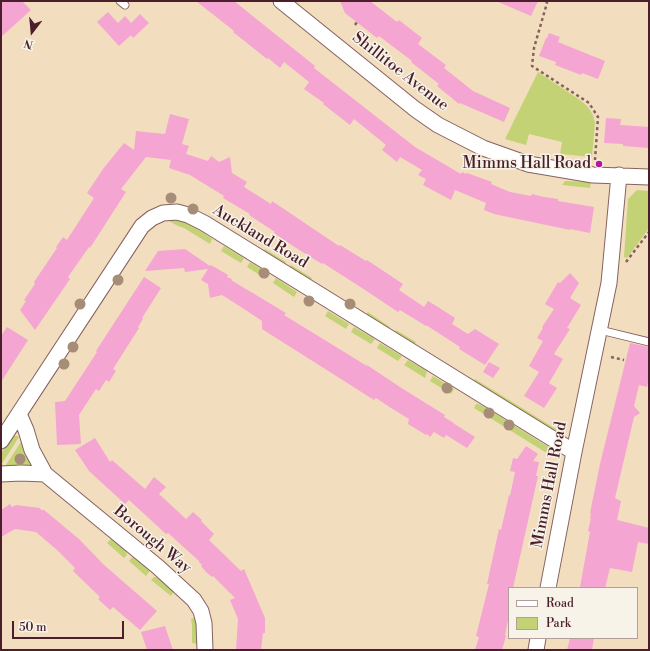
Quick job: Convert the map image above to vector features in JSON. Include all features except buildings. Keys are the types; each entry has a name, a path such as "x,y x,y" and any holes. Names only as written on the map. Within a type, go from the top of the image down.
{"street":[{"name":"Shillitoe Avenue","path":"281,1 415,110 438,125 483,148 528,164 594,174 649,177"},
{"name":"Mimms Hall Road","path":"548,587 609,283 619,175"},
{"name":"Auckland Road","path":"1,441 142,226 152,218 163,213 177,212 188,215 204,223 574,452"},
{"name":"Borough Way","path":"19,414 32,450 45,474 158,567 194,600 201,611 204,623 205,650"},
{"path":"1,474 45,474"},
{"path":"536,650 538,639"}],"lane":[{"path":"600,330 649,342"}],"path":[{"path":"546,1 547,3 534,48 532,66 589,103 598,117 594,174"},
{"path":"624,264 649,232"},
{"path":"611,357 624,360"}],"green space":[{"path":"538,72 588,107 593,115 595,123 592,157 560,154 562,142 529,134 526,145 505,139"},
{"path":"565,181 591,182 590,188 562,185"},
{"path":"637,190 649,191 649,228 627,258 624,257 628,199"},
{"path":"167,220 185,222 195,227 212,239 210,244 184,228"},
{"path":"224,246 244,258 241,263 221,251"},
{"path":"265,249 286,262 283,267 262,254"},
{"path":"250,262 269,274 266,279 247,267"},
{"path":"291,265 312,278 309,283 288,270"},
{"path":"276,278 297,292 294,297 273,283"},
{"path":"328,311 349,324 346,329 325,316"},
{"path":"368,312 390,327 387,332 364,318"},
{"path":"354,327 375,339 371,344 351,332"},
{"path":"396,330 416,342 412,348 393,335"},
{"path":"380,343 402,356 398,361 377,348"},
{"path":"408,360 427,371 425,378 404,365"},
{"path":"433,376 454,389 451,394 430,381"},
{"path":"475,379 556,429 558,437 472,385"},
{"path":"476,404 483,406 550,448 551,451 545,452 474,408"},
{"path":"13,436 19,437 1,465 1,453"},
{"path":"21,442 30,465 28,467 4,468"},
{"path":"113,539 126,551 127,555 124,558 107,543"},
{"path":"134,557 149,570 146,576 129,561"},
{"path":"154,577 157,577 173,590 171,596 151,580"},
{"path":"191,619 197,619 197,644 192,643"}],"place":[{"name":"Mimms Hall Road","path":"599,164"}]}
